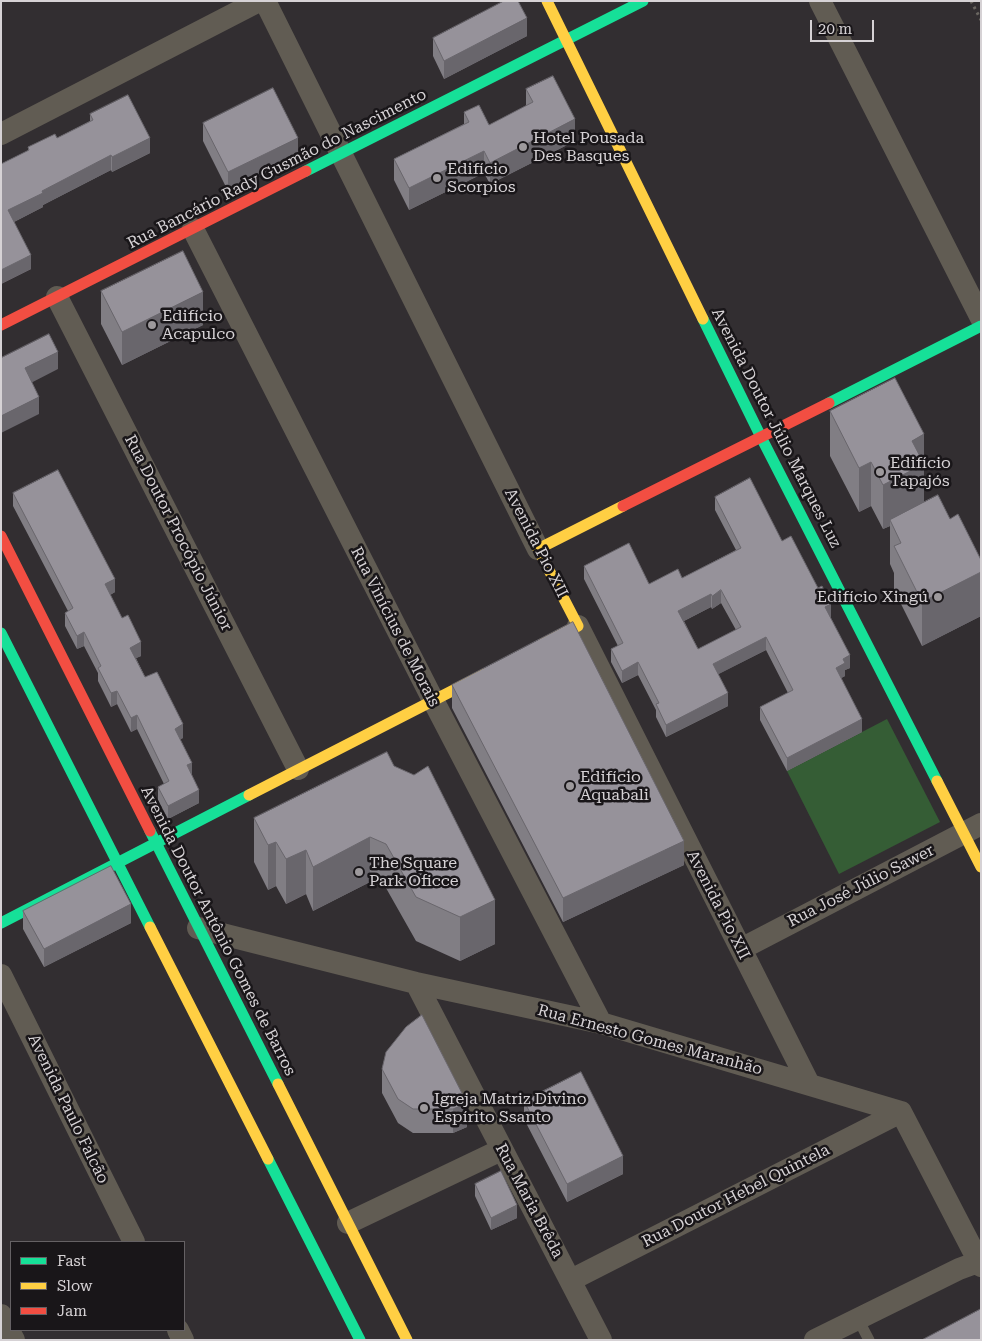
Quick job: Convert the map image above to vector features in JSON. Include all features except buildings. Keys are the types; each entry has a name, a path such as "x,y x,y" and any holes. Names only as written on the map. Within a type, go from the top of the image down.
{"street":[{"path":"1,134 259,1"},
{"name":"Avenida Pio XII","path":"265,1 538,549 810,1084"},
{"name":"Avenida Doutor Júlio Marques Luz","path":"547,1 760,436 972,828 981,867"},
{"name":"Rua Bancário Rady Gusmão do Nascimento","path":"1,325 643,1"},
{"path":"820,1 981,318"},
{"name":"Rua Vinícius de Morais","path":"193,229 433,700 601,1023"},
{"name":"Rua Doutor Procópio Júnior","path":"57,297 298,769"},
{"path":"538,549 981,326"},
{"name":"Avenida Doutor Antônio Gomes de Barros","path":"1,536 407,1340"},
{"path":"535,648 578,626"},
{"path":"1,633 360,1340"},
{"path":"1,923 492,670"},
{"name":"Rua José Júlio Sawer","path":"741,949 972,828"},
{"name":"Rua Ernesto Gomes Maranhão","path":"198,928 416,983 601,1023 901,1112"},
{"name":"Avenida Paulo Falcão","path":"1,975 134,1241"},
{"name":"Rua Maria Brêda","path":"416,983 601,1340"},
{"path":"815,1340 959,1269 980,1264 901,1112"},
{"name":"Rua Doutor Hebel Quintela","path":"571,1280 901,1112"},
{"path":"348,1223 501,1150"},
{"path":"1,1315 14,1340"}],"lane":[{"path":"612,1 616,15"},
{"path":"858,1319 869,1340"}],"path":[{"path":"971,1 981,20"}],"green space":[{"path":"887,719 940,822 839,874 787,771"}],"traffic: fast":[{"path":"306,171 643,1"},
{"path":"703,319 761,437 937,781"},
{"path":"829,403 981,326"},
{"path":"1,633 150,927"},
{"path":"1,923 249,795"},
{"path":"150,831 278,1084"},
{"path":"268,1159 360,1340"}],"traffic: slow":[{"path":"547,1 703,319"},
{"path":"543,644 578,626 538,549 623,506"},
{"path":"249,795 485,674"},
{"path":"937,781 981,867"},
{"path":"150,927 268,1159"},
{"path":"278,1084 407,1340"}],"traffic: jam":[{"path":"1,325 306,171"},
{"path":"623,506 829,403"},
{"path":"1,536 150,831"}],"place":[{"name":"Hotel Pousada Des Basques","path":"523,147"},
{"name":"Edifício Scorpios","path":"437,178"},
{"name":"Edifício Acapulco","path":"152,325"},
{"name":"Edifício Tapajós","path":"880,472"},
{"name":"Edifício Xingú","path":"938,597"},
{"name":"Edifício Aquabali","path":"570,786"},
{"name":"The Square Park Oficce","path":"359,872"},
{"name":"Igreja Matriz Divino Espírito Ssanto","path":"424,1108"}]}
